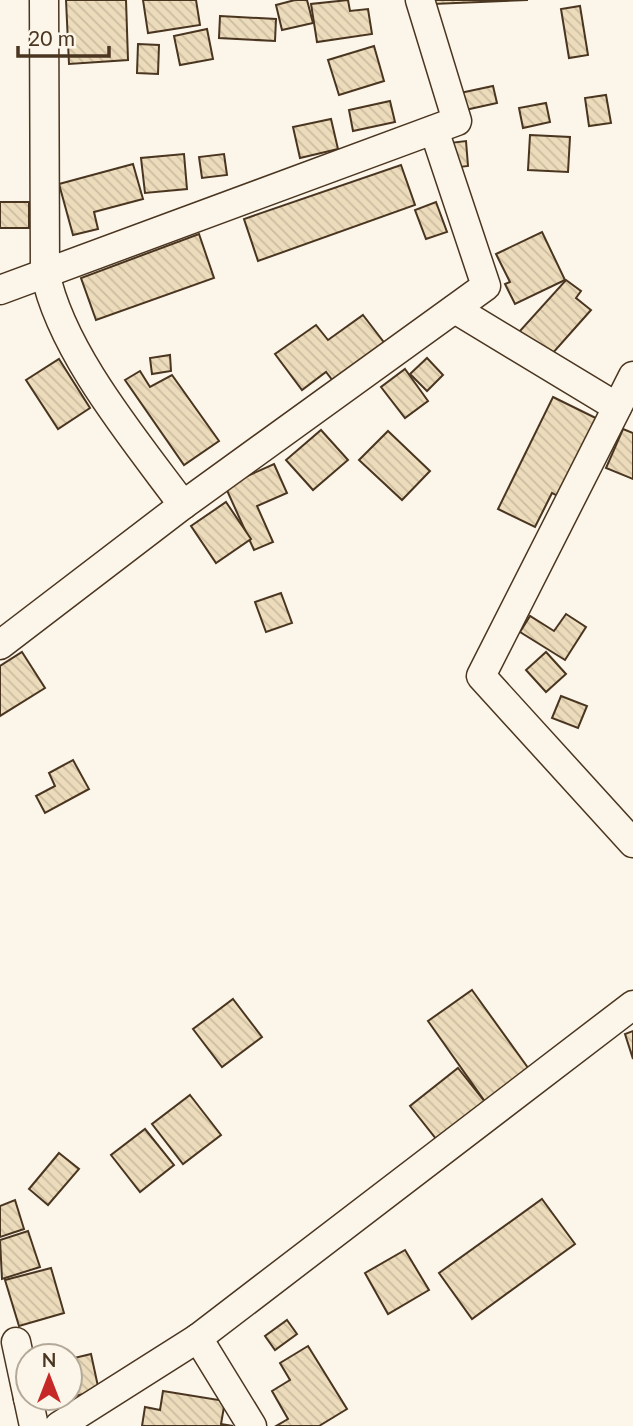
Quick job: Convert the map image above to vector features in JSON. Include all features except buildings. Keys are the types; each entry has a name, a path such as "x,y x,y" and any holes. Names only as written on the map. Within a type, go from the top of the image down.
{"street":[{"path":"44,0 45,272 49,294 95,386 183,505"},
{"path":"0,290 457,121 420,0"},
{"path":"0,645 183,505 486,286 434,130"},
{"path":"455,309 617,407"},
{"path":"633,376 481,676 633,843"},
{"path":"59,1426 198,1338 633,1005"},
{"path":"198,1338 252,1426"}]}
